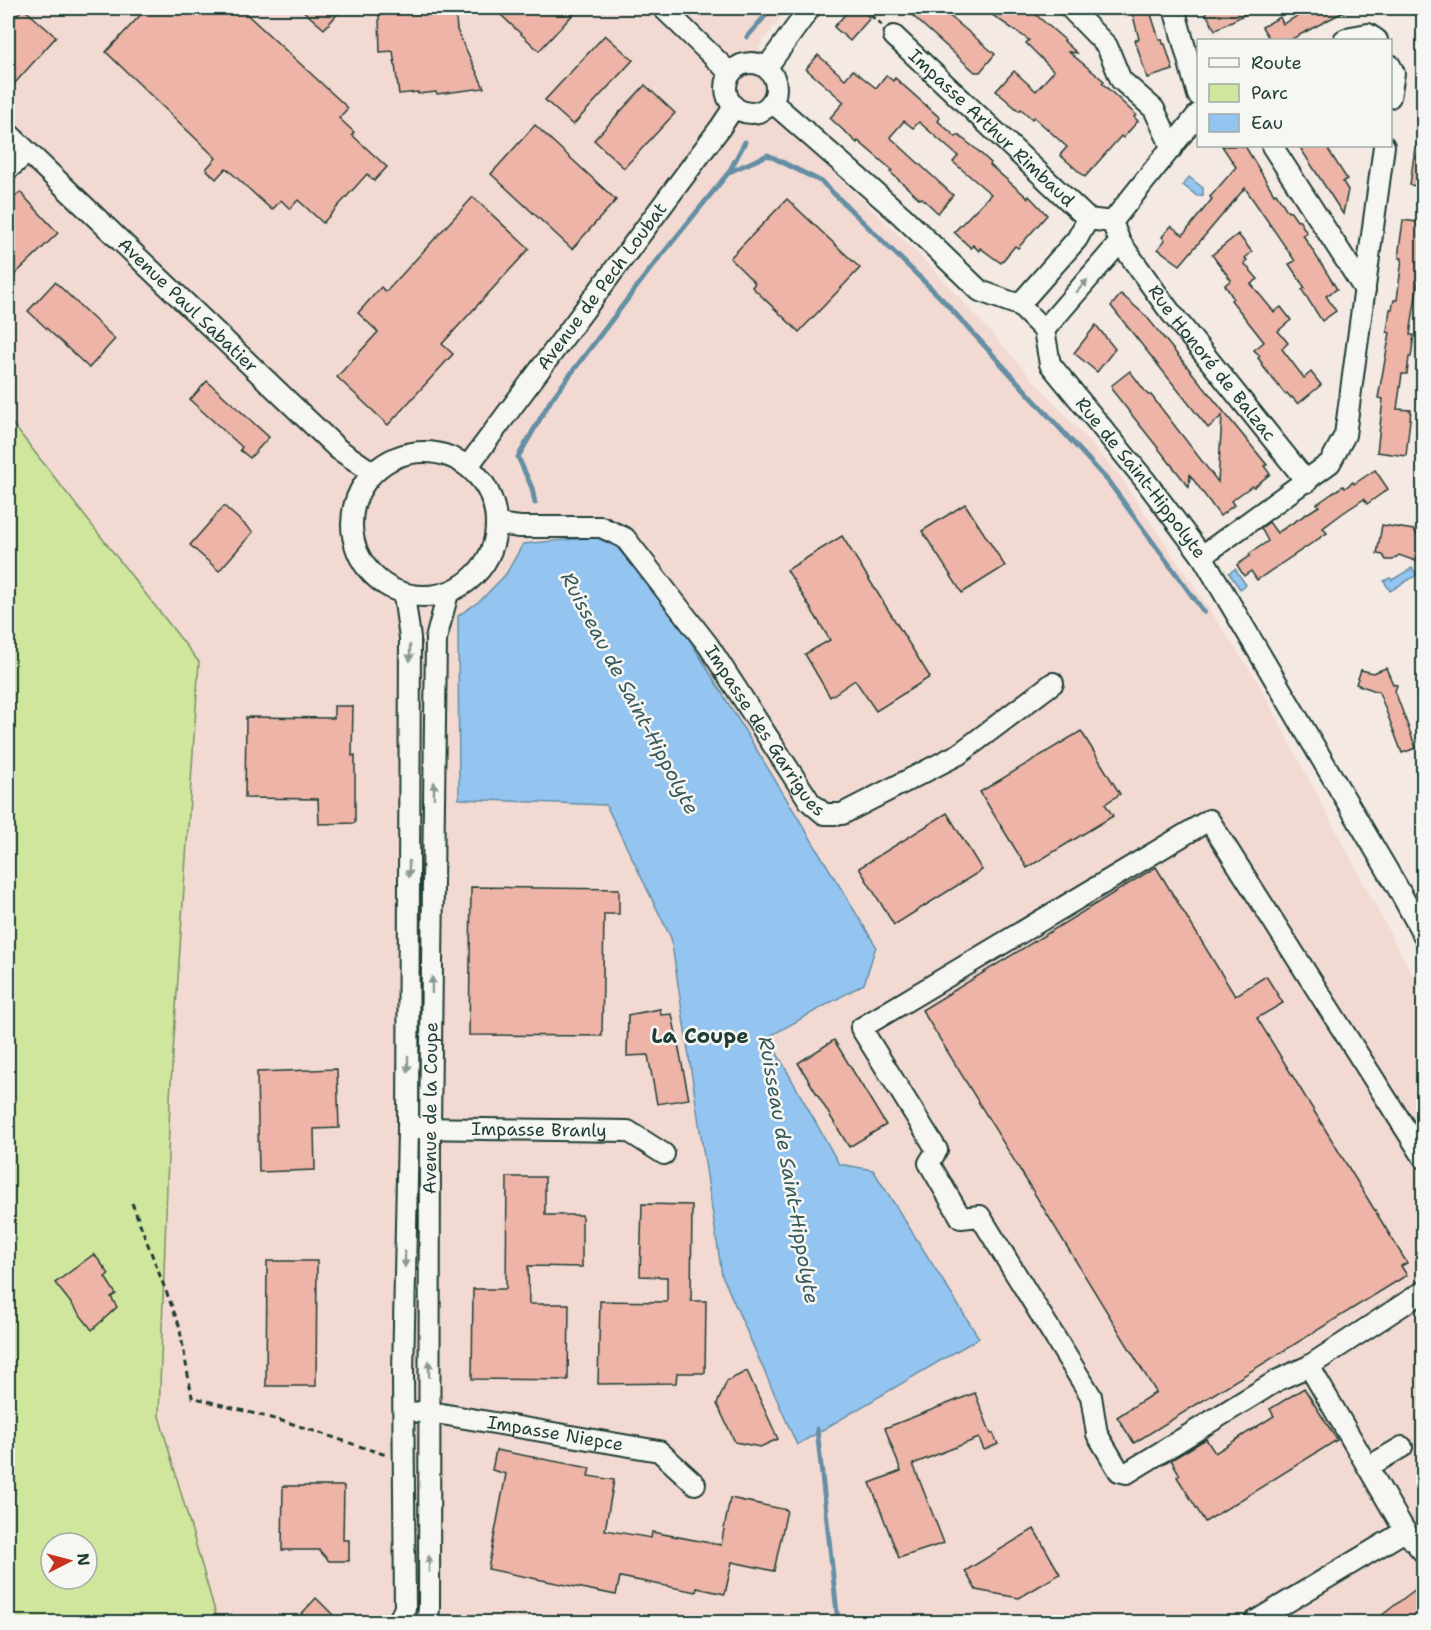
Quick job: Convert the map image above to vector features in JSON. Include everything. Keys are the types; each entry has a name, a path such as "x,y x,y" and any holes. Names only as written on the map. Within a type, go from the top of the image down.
{"street":[{"path":"663,8 730,73"},
{"path":"766,67 810,8"},
{"path":"1070,8 1107,46 1121,80 1154,109 1172,147"},
{"path":"1174,8 1197,91"},
{"path":"1346,39 1368,34 1376,39"},
{"name":"Impasse Arthur Rimbaud","path":"894,36 1089,219"},
{"path":"751,62 766,67 776,80 776,95 772,102 766,108 750,113 734,107 726,94 725,87 730,73 736,67 751,62"},
{"path":"1392,69 1394,73 1392,85"},
{"path":"772,102 901,215 980,291 1019,305 1044,330 1120,242"},
{"name":"Avenue de Pech Loubat","path":"468,466 734,107"},
{"path":"1019,305 1077,239 1089,219 1112,222 1197,115"},
{"name":"Avenue Paul Sabatier","path":"8,133 338,450 372,472"},
{"path":"1273,147 1365,290"},
{"path":"1202,556 1330,464 1345,435 1384,147"},
{"path":"8,170 27,153"},
{"name":"Rue Honoré de Balzac","path":"1112,222 1120,242 1168,309 1307,482"},
{"name":"Rue de Saint-Hippolyte","path":"1044,330 1050,364 1144,479 1202,556 1424,936"},
{"path":"429,451 450,456 468,466 484,482 494,502 497,524 494,547 484,567 468,583 448,593 404,595 381,584 364,566 353,543 351,518 358,493 372,472 389,460 408,453 429,451"},
{"name":"Impasse des Garrigues","path":"497,524 520,527 601,527 625,538 708,645 810,802 824,814 842,814 959,754 1053,683"},
{"name":"Avenue de la Coupe","path":"427,1623 436,639 448,593"},
{"name":"Avenue de la Coupe","path":"398,1623 405,1608 404,1412 408,1129 410,638 404,595"},
{"path":"1424,1158 1209,820 861,1028 937,1150 929,1163 961,1218 980,1216 1091,1396 1097,1434 1119,1471 1127,1473 1278,1380 1310,1366 1424,1291"},
{"name":"Impasse Branly","path":"408,1129 628,1131 664,1154"},
{"path":"1310,1366 1405,1531 1424,1553"},
{"name":"Impasse Niepce","path":"404,1412 430,1412 659,1451 694,1484"},
{"path":"1368,1467 1402,1447"},
{"path":"1254,1623 1405,1531"}],"path":[{"path":"862,8 894,36"},
{"path":"132,1203 179,1324 192,1397 293,1424 404,1461"}],"shaded area":[{"path":"8,8 788,8 759,46 775,115 939,275 1119,475 1256,679 1423,996 1423,1622 218,1622 159,1416 170,1098 199,662 8,418"}],"green space":[{"path":"8,418 199,662 170,1098 159,1416 218,1622 8,1622"}],"water":[{"path":"1189,177 1203,188 1203,195 1197,196 1183,185"},
{"path":"607,536 674,614 876,946 864,984 768,1037 839,1164 873,1170 979,1338 797,1445 722,1275 671,938 606,805 459,799 458,616 481,600 506,574 523,544"},
{"path":"1412,568 1417,575 1390,591 1384,581 1390,578 1392,580"},
{"path":"1235,569 1246,585 1240,589 1229,573"}],"building":[{"path":"23,8 56,37 15,83 8,76 8,26"},
{"path":"147,8 240,8 348,108 339,118 354,132 352,135 387,167 374,181 367,174 323,223 298,200 290,209 281,200 272,210 226,168 216,179 206,169 216,158 106,52"},
{"path":"300,8 343,8 324,29"},
{"path":"416,8 455,8 457,30 484,88 437,94 436,92 418,94 418,92 399,94 393,51 380,52 379,15 417,11"},
{"path":"507,8 579,8 539,51 501,15"},
{"path":"859,8 870,18 850,41 834,27 849,10 854,14"},
{"path":"904,8 940,8 995,54 980,72 975,72"},
{"path":"982,8 1028,8 1065,40 1077,53 1069,52 1104,81 1102,83 1136,115 1134,117 1138,121 1123,138 1121,136 1085,177 1060,155 1067,147 1034,117 1032,119 1021,109 1019,111 996,91 1014,71 1036,91 1054,71 1026,43 1029,40"},
{"path":"1131,8 1149,8 1159,39 1162,39 1165,44 1173,70 1147,78 1135,40 1139,39"},
{"path":"1203,8 1257,8 1215,30"},
{"path":"1312,8 1351,8 1292,39 1269,39 1262,27 1280,17 1283,24"},
{"path":"605,35 633,60 573,125 545,100"},
{"path":"818,55 845,79 853,70 876,88 886,75 893,81 895,78 940,118 938,121 956,137 958,135 976,149 991,163 990,165 1028,198 1029,196 1047,215 1018,248 1015,246 1001,263 980,248 979,251 973,245 971,248 954,232 991,194 953,162 958,156 919,122 913,128 904,121 890,137 953,195 938,213 922,198 920,199 890,172 892,170 858,141 857,143 830,118 844,102 806,69"},
{"path":"645,85 675,113 624,168 594,140"},
{"path":"535,125 616,200 572,249 491,174"},
{"path":"1223,147 1246,147 1274,194 1276,193 1288,212 1290,211 1297,221 1299,220 1307,233 1303,235 1337,289 1326,296 1336,311 1322,321 1302,290 1305,288 1289,264 1295,261 1245,188 1180,265 1158,249 1165,240 1162,237 1171,226 1183,235 1212,199 1210,197 1236,167"},
{"path":"1300,147 1327,147 1347,179 1343,182 1348,190 1343,214"},
{"path":"1415,147 1424,148 1424,187 1410,185"},
{"path":"20,192 58,233 8,281 8,204"},
{"path":"473,197 529,249 442,344 453,354 388,425 337,377 378,332 358,313 381,287 386,292"},
{"path":"787,199 860,268 799,332 752,287 755,283 730,258"},
{"path":"1403,220 1424,223 1424,283 1418,282 1410,335 1414,335 1411,357 1409,357 1407,374 1402,374 1397,409 1411,410 1406,456 1377,452 1383,399 1378,398 1390,333 1387,332 1390,309 1392,309 1394,300 1397,300 1402,258 1399,258 1399,250"},
{"path":"1238,234 1252,252 1245,258 1247,260 1244,263 1258,279 1251,284 1274,312 1281,307 1291,320 1278,331 1288,343 1282,349 1304,378 1311,372 1321,385 1298,404 1287,393 1285,394 1261,364 1258,358 1260,356 1254,350 1264,342 1231,300 1233,298 1225,285 1231,280 1212,255"},
{"path":"55,282 115,339 89,368 28,311"},
{"path":"1121,294 1146,316 1267,465 1264,466 1270,474 1231,501 1234,505 1220,516 1190,475 1189,487 1112,390 1112,385 1130,371 1218,482 1222,416 1208,428 1111,306"},
{"path":"1096,325 1115,349 1097,372 1074,353"},
{"path":"207,381 269,437 250,458 240,450 242,447 190,400"},
{"path":"1375,470 1388,489 1367,504 1364,499 1343,513 1323,528 1327,533 1257,580 1251,571 1244,576 1237,565 1268,541 1261,528 1269,522 1277,533 1319,506 1317,504 1343,486 1345,488 1353,482 1354,484"},
{"path":"965,504 1005,566 962,593 922,531"},
{"path":"224,506 253,532 219,571 190,545"},
{"path":"1382,525 1414,530 1424,545 1424,564 1399,555 1393,560 1386,560 1383,555 1377,554"},
{"path":"842,536 930,677 876,711 855,680 830,697 805,654 830,640 787,570"},
{"path":"1386,668 1393,684 1397,685 1395,691 1416,748 1402,753 1379,692 1356,684 1361,670 1373,673"},
{"path":"334,706 353,706 352,756 355,755 355,823 319,824 318,799 245,798 246,717 334,718"},
{"path":"1081,731 1120,794 1105,804 1113,816 1027,868 980,792"},
{"path":"947,813 982,870 894,925 859,868"},
{"path":"1156,867 1235,996 1266,976 1283,1003 1257,1018 1407,1263 1401,1266 1407,1275 1134,1443 1117,1417 1156,1392 922,1010"},
{"path":"471,887 619,889 619,914 604,914 602,1036 469,1035"},
{"path":"660,1009 661,1015 672,1014 689,1099 657,1104 648,1055 627,1056 628,1015"},
{"path":"834,1040 886,1125 849,1147 798,1063"},
{"path":"337,1069 339,1128 314,1129 315,1170 259,1172 257,1072"},
{"path":"507,1177 545,1177 545,1215 582,1215 582,1267 528,1266 529,1304 569,1304 568,1380 472,1379 473,1289 506,1289"},
{"path":"642,1204 692,1205 691,1301 706,1301 705,1373 677,1373 676,1383 598,1384 600,1301 667,1302 667,1277 640,1276"},
{"path":"94,1254 109,1274 105,1277 116,1294 111,1297 117,1307 92,1330 55,1283"},
{"path":"267,1261 317,1261 316,1386 266,1386"},
{"path":"747,1371 778,1439 760,1447 735,1442 717,1404 727,1381"},
{"path":"1304,1388 1337,1440 1205,1522 1177,1477 1180,1475 1171,1460 1206,1439 1215,1453 1274,1416 1270,1409"},
{"path":"975,1393 991,1434 993,1433 998,1444 984,1450 979,1438 913,1464 944,1543 899,1558 870,1483 901,1471 885,1428"},
{"path":"496,1450 590,1468 588,1476 614,1480 605,1530 651,1538 652,1532 721,1545 730,1498 787,1510 774,1571 732,1562 725,1594 697,1588 696,1592 620,1577 616,1595 488,1569 506,1474 492,1470"},
{"path":"283,1486 344,1486 343,1540 349,1540 349,1561 329,1561 319,1550 282,1550"},
{"path":"1034,1529 1060,1574 1019,1598 976,1590 965,1571"},
{"path":"1424,1583 1424,1623 1372,1623 1404,1598"},
{"path":"316,1598 341,1623 293,1623"}],"waterway":[{"path":"747,37 772,8"},
{"path":"535,503 532,488 518,457 551,400 648,272 729,172 745,142"},
{"path":"729,172 768,155 822,182 941,298 1108,481 1204,612"},
{"name":"Ruisseau de Saint-Hippolyte","path":"817,1429 838,1622"}],"district":[{"name":"La Coupe","path":"700,1036"}]}
